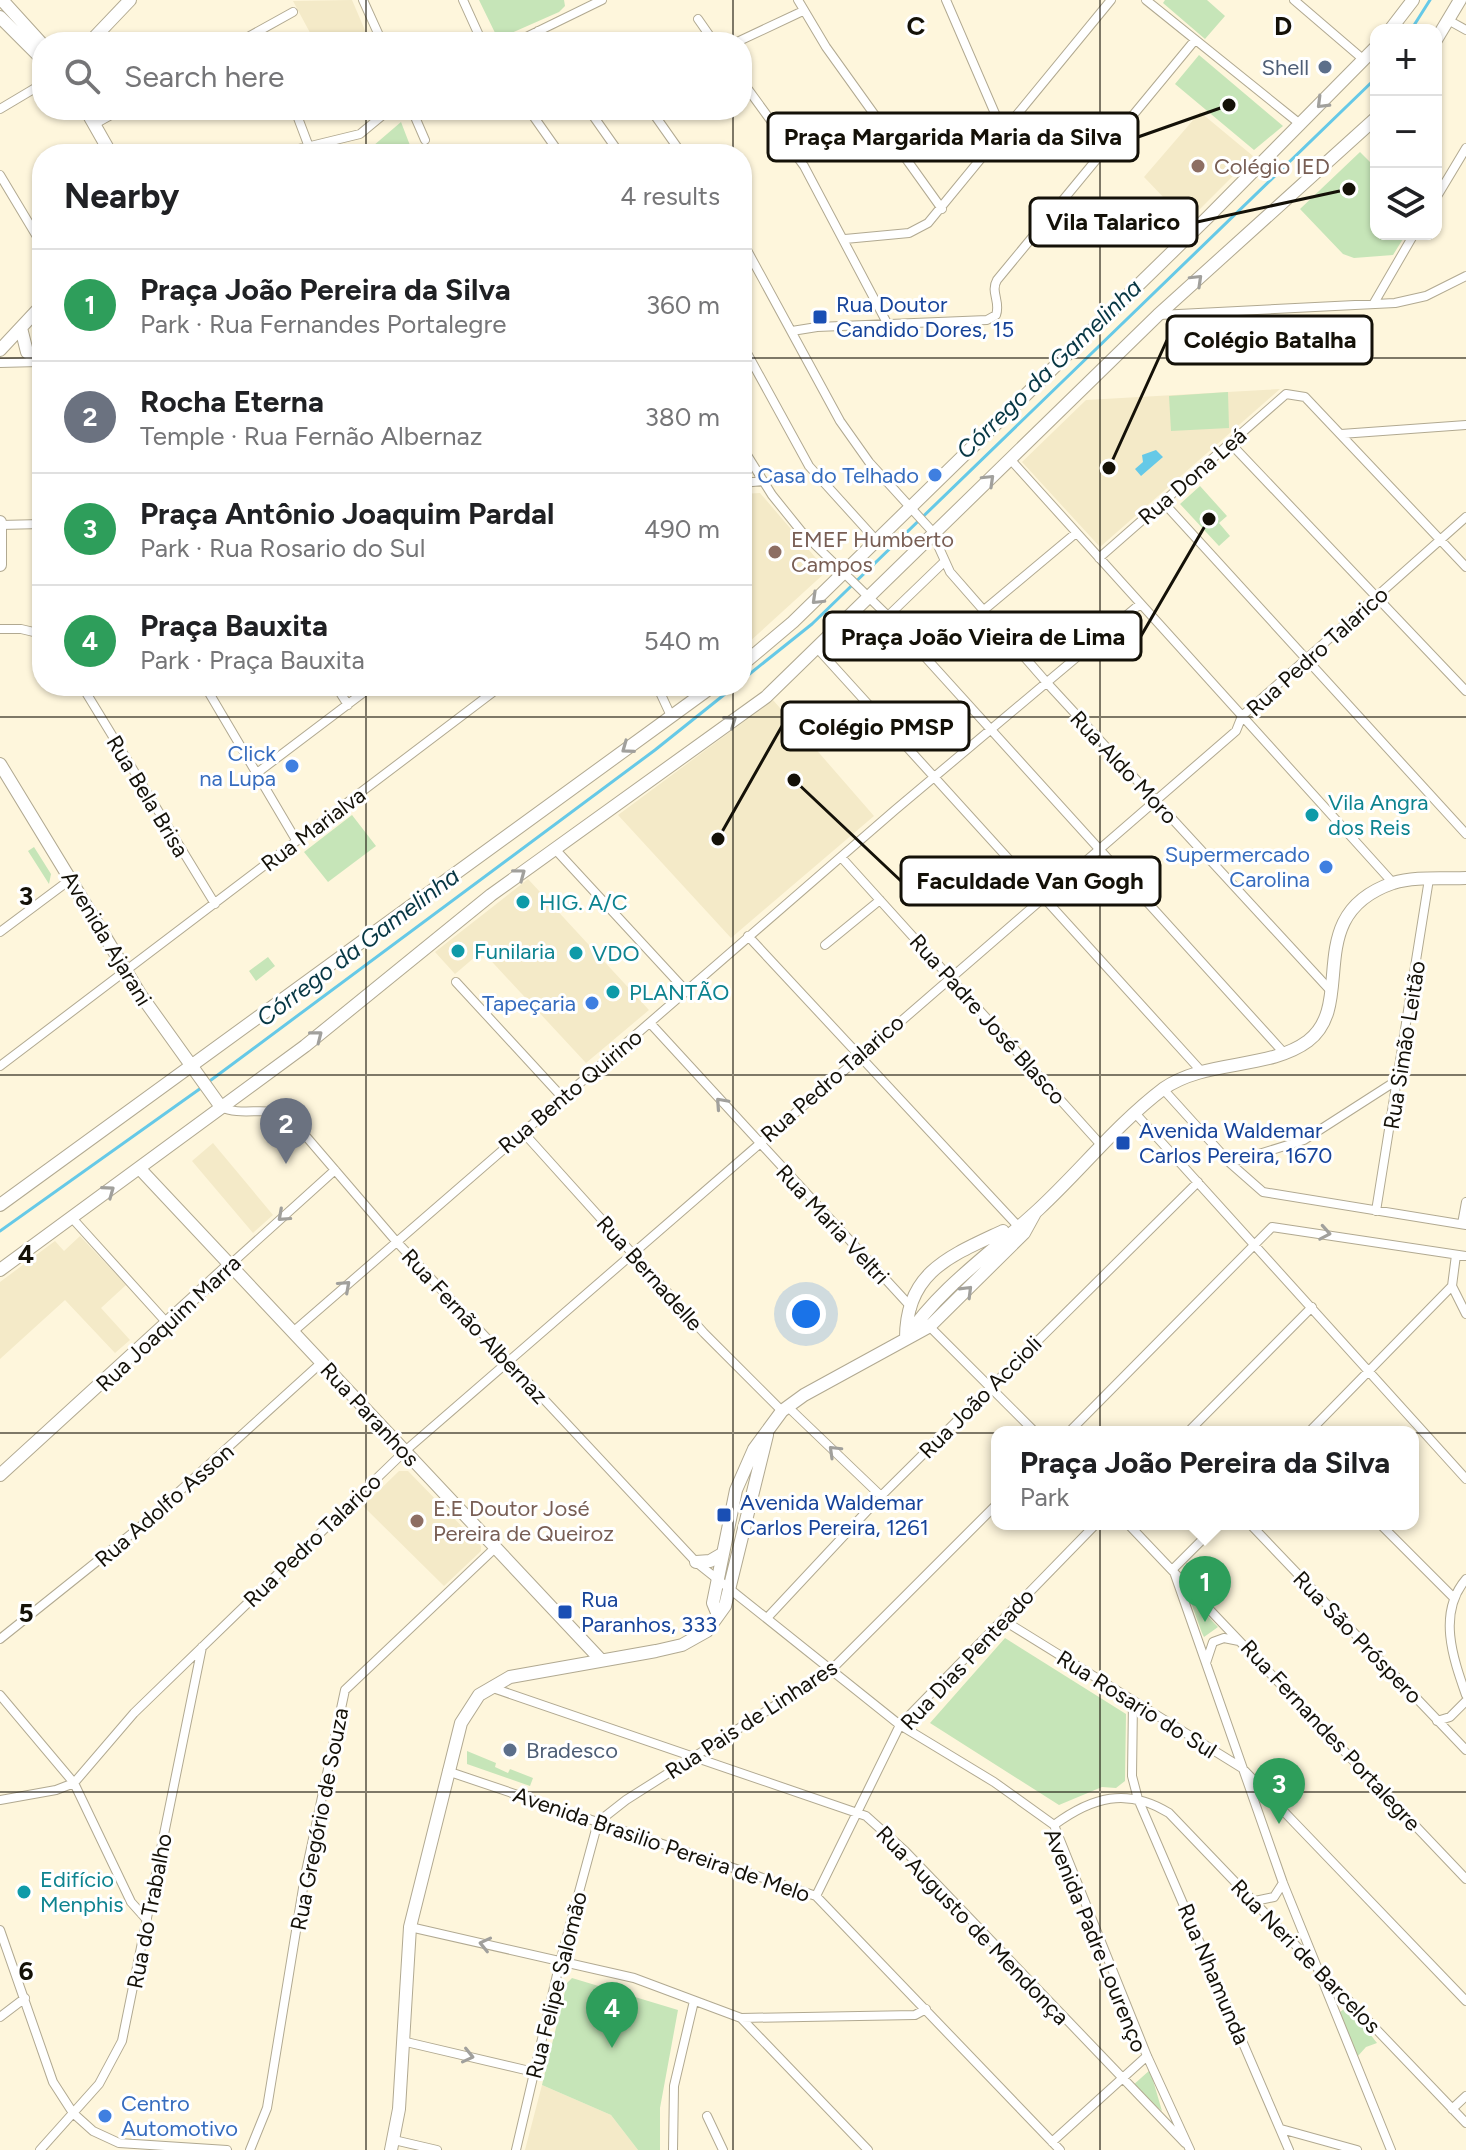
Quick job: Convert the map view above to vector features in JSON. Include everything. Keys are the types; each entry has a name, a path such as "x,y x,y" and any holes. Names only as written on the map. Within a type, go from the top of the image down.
{"street":[{"path":"2,0 32,33"},
{"path":"100,32 130,0"},
{"path":"363,0 377,32"},
{"path":"463,0 477,32"},
{"path":"579,0 583,9"},
{"path":"538,31 602,0"},
{"path":"798,0 942,209"},
{"path":"946,0 1003,132"},
{"path":"845,239 918,230 942,209 1111,0"},
{"path":"1146,0 1300,124"},
{"path":"1294,0 1364,60"},
{"path":"1305,9 1312,0"},
{"path":"1395,24 1413,0"},
{"path":"1442,30 1460,0"},
{"path":"752,35 803,11"},
{"path":"266,32 293,12"},
{"path":"0,17 32,49"},
{"path":"698,19 707,32"},
{"path":"1448,20 1466,30"},
{"path":"792,331 887,323 987,320 996,315 993,290 997,280 1195,40"},
{"path":"752,656 845,577 876,540 913,510 1370,54"},
{"path":"0,109 32,90"},
{"path":"752,95 804,166 887,323"},
{"path":"92,120 106,144"},
{"path":"95,124 102,120"},
{"path":"299,120 308,144"},
{"path":"321,144 360,134 377,120"},
{"path":"416,120 425,140"},
{"path":"536,120 553,144"},
{"path":"596,120 613,144"},
{"path":"658,120 675,144"},
{"path":"0,1270 305,1046 554,848 766,697 866,596 1158,315 1370,123"},
{"path":"1442,188 1466,148"},
{"path":"0,175 32,228"},
{"path":"1374,303 1411,240"},
{"name":"Rua Aldo Moro","path":"752,259 840,421 869,462 932,532 944,562 1048,684 1330,990"},
{"path":"1158,315 1411,301 1466,276"},
{"path":"0,350 32,316"},
{"path":"21,328 27,352 32,355"},
{"path":"0,363 32,362"},
{"path":"752,362 809,466 876,540"},
{"name":"Rua Dona Leá","path":"1099,558 1286,394 1305,397 1341,434"},
{"path":"1341,434 1466,425"},
{"path":"1341,434 1466,567"},
{"path":"1230,443 1466,691"},
{"path":"1010,459 1393,883"},
{"path":"752,463 791,519 845,577 888,616 1284,1053"},
{"path":"752,482 763,481"},
{"path":"1163,502 1466,834"},
{"name":"Rua Pedro Talarico","path":"74,1783 134,1713 405,1451 630,1252 1236,731 1242,716 1466,517"},
{"path":"0,565 0,524 32,524"},
{"path":"984,610 1076,533"},
{"path":"836,629 888,616 944,562"},
{"name":"Rua Bento Quirino","path":"294,1331 748,936 1140,604"},
{"path":"0,629 32,632"},
{"path":"817,648 1202,1072"},
{"name":"Rua Bela Brisa","path":"88,696 215,904"},
{"path":"211,696 296,840"},
{"path":"342,696 348,705"},
{"path":"257,773 359,696"},
{"name":"Rua Marialva","path":"0,1066 488,696"},
{"path":"662,696 671,716"},
{"path":"0,1205 699,696"},
{"name":"Avenida Ajarani","path":"0,764 126,972 203,1086 221,1107"},
{"path":"554,848 687,992"},
{"name":"Rua Padre José Blasco","path":"841,857 1102,1146"},
{"path":"906,1338 908,1304 916,1289 944,1262 1035,1213 1163,1089 1202,1072 1284,1053 1315,1035 1325,1016 1337,939 1344,920 1366,898 1393,883 1466,878"},
{"path":"0,932 71,879"},
{"name":"Rua Simão Leitão","path":"1376,1211 1429,879"},
{"path":"825,945 880,900"},
{"path":"748,936 1017,1225"},
{"path":"456,982 562,1097"},
{"name":"Rua Maria Veltri","path":"650,1023 925,1322"},
{"path":"1230,1163 1304,1140 1399,1079"},
{"path":"1163,1089 1230,1163 1263,1192 1464,1225 1466,1202"},
{"name":"Rua Fernão Albernaz","path":"221,1107 242,1113 277,1111 286,1115 395,1240 696,1562 717,1579"},
{"path":"1135,1113 1466,1479"},
{"name":"Rua Bernadelle","path":"522,1131 630,1252 785,1409 881,1496"},
{"name":"Rua Paranhos","path":"140,1169 232,1263 321,1363 601,1660"},
{"name":"Rua Joaquim Marra","path":"0,1475 335,1170"},
{"name":"Rua João Accioli","path":"767,1618 881,1496 1198,1182"},
{"path":"718,1615 713,1603 717,1579 741,1478 754,1449 785,1409 906,1338 1024,1233 1035,1213"},
{"path":"72,1218 167,1323"},
{"path":"925,1322 1017,1225"},
{"path":"1075,1426 1266,1230 1278,1226 1466,1256"},
{"path":"1456,1255 1452,1286 1466,1314"},
{"path":"1315,1426 1452,1286"},
{"path":"1194,1426 1312,1307"},
{"path":"925,1322 1029,1426"},
{"name":"Rua Adolfo Asson","path":"0,1639 140,1527 321,1363"},
{"path":"437,2150 393,2145 410,1927 461,1723 479,1695 490,1686 525,1674 682,1645 707,1631 725,1606 767,1435"},
{"name":"Rua Pais de Linhares","path":"598,1822 831,1670 991,1510"},
{"name":"Rua Dias Penteado","path":"816,1896 900,1725 1090,1530"},
{"name":"Rua Fernandes Portalegre","path":"1134,1530 1466,1879"},
{"path":"1212,1530 1173,1569 1183,1607 1312,1960 1391,2150"},
{"name":"Rua São Próspero","path":"1256,1530 1466,1750"},
{"path":"1386,1530 1454,1598"},
{"name":"Rua Gregório de Souza","path":"250,2150 267,2108 305,1876 345,1690 496,1547"},
{"path":"696,1562 710,1561 722,1554"},
{"name":"Avenida Padre Lourenço","path":"717,1579 900,1725 994,1782 1054,1825 1147,2056 1052,2142"},
{"path":"1437,1721 1450,1717 1466,1698 1450,1639 1454,1598 1466,1579"},
{"path":"1183,1607 1187,1597 1199,1595"},
{"name":"Rua Rosario do Sul","path":"1003,1620 1242,1768 1466,2001"},
{"path":"1206,1668 1213,1642 1228,1638 1243,1642"},
{"name":"Rua do Trabalho","path":"40,2150 104,2075 122,2041 202,1646"},
{"name":"Rua Augusto de Mendonça","path":"490,1686 692,1758 858,1812 888,1833 1190,2149"},
{"path":"0,1695 74,1783 131,1902 147,1920"},
{"name":"Rua Nhamunda","path":"1133,1701 1132,1767 1138,1799 1289,2150"},
{"name":"Avenida Brasilio Pereira de Melo","path":"447,1771 816,1896 1060,2150"},
{"path":"0,1800 56,1790 74,1783"},
{"path":"1054,1825 1094,1800 1109,1797 1138,1799"},
{"name":"Rua Neri de Barcelos","path":"1138,1799 1169,1813 1466,2123"},
{"name":"Rua Felipe Salomão","path":"516,2150 560,1962 598,1822"},
{"path":"1255,1901 1274,1897 1283,1883"},
{"path":"410,1927 634,1978 741,2018 915,2015 926,2009"},
{"path":"0,1930 53,2082 73,2113 93,2131 119,2143 227,2150"},
{"path":"0,2017 25,1998"},
{"path":"673,2150 674,2086 694,2001"},
{"path":"741,2018 868,2150"},
{"path":"402,2041 534,2072"},
{"path":"1147,2056 1190,2149"},
{"path":"1452,2109 1466,2096"},
{"path":"707,2116 723,2150"},
{"path":"1281,2129 1357,2150"}],"shaded area":[{"path":"352,0 366,32 310,32 293,1"},
{"name":"Colégio IED","path":"1200,112 1253,156 1187,222 1144,177"},
{"path":"1280,389 1100,547 1022,462 1086,400"},
{"name":"EMEF Humberto Campos","path":"752,493 760,493 827,571 752,639"},
{"path":"773,700 874,816 731,938 618,815"},
{"path":"528,879 649,1010 586,1063 482,951 455,974 435,952"},
{"path":"213,1143 273,1215 253,1233 192,1161"},
{"path":"80,1236 126,1285 101,1308 130,1340 115,1353 65,1300 0,1359 0,1282 55,1241 64,1251"},
{"name":"E.E Doutor José Pereira de Queiroz","path":"399,1471 408,1471 481,1546 481,1551 444,1586 363,1506"},
{"path":"542,2085 611,2115 638,2150 525,2150"}],"green space":[{"path":"479,0 564,0 565,6 559,12 514,32 495,32"},
{"path":"1165,0 1207,0 1225,16 1205,39 1163,3"},
{"path":"1199,55 1283,126 1254,150 1175,84"},
{"path":"401,122 409,144 375,144"},
{"path":"1360,152 1370,162 1370,240 1402,240 1393,255 1354,258 1343,254 1300,209"},
{"path":"1228,392 1229,428 1171,431 1169,396"},
{"path":"1200,486 1227,516 1219,523 1230,536 1219,546 1180,504"},
{"path":"352,815 376,846 328,882 304,852"},
{"path":"34,847 51,874 49,884 28,851"},
{"path":"268,957 275,966 256,981 249,971"},
{"path":"1189,1597 1218,1627 1204,1637 1202,1633"},
{"path":"1005,1638 1126,1714 1125,1781 1116,1788 1102,1787 1059,1805 930,1723"},
{"path":"467,1751 496,1763 495,1767 508,1773 510,1769 533,1778 530,1786 467,1764"},
{"path":"572,1978 678,2010 660,2108 660,2150 638,2150 611,2115 542,2085 567,1983"},
{"path":"1348,2006 1377,2043 1366,2047 1357,2057 1336,2015"},
{"path":"1150,2070 1162,2111 1132,2086"}],"water":[{"path":"1156,450 1163,457 1141,476 1135,469 1143,462 1142,455"}],"waterway":[{"name":"Córrego da Gamelinha","path":"1415,24 1430,0"},
{"name":"Córrego da Gamelinha","path":"752,672 812,624 1370,84"},
{"name":"Córrego da Gamelinha","path":"207,1083 655,750 722,696"},
{"name":"Córrego da Gamelinha","path":"0,1231 201,1088"}],"place":[{"name":"Shell","path":"1325,67"},
{"name":"Praça Margarida Maria da Silva","path":"1229,105"},
{"name":"Colégio IED","path":"1198,166"},
{"name":"Vila Talarico","path":"1349,189"},
{"name":"Rua Doutor Candido Dores, 15","path":"820,317"},
{"name":"Colégio Batalha","path":"1109,468"},
{"name":"Casa do Telhado","path":"935,475"},
{"name":"Praça João Vieira de Lima","path":"1209,519"},
{"name":"EMEF Humberto Campos","path":"775,552"},
{"name":"Click na Lupa","path":"292,766"},
{"name":"Faculdade Van Gogh","path":"794,780"},
{"name":"Vila Angra dos Reis","path":"1312,815"},
{"name":"Colégio PMSP","path":"718,839"},
{"name":"Supermercado Carolina","path":"1326,867"},
{"name":"HIG. A/C","path":"523,902"},
{"name":"Funilaria","path":"458,951"},
{"name":"VDO","path":"576,953"},
{"name":"PLANTÃO","path":"613,992"},
{"name":"Tapeçaria","path":"592,1003"},
{"name":"Avenida Waldemar Carlos Pereira, 1670","path":"1123,1143"},
{"name":"Rocha Eterna","path":"286,1164"},
{"name":"Avenida Waldemar Carlos Pereira, 1261","path":"724,1515"},
{"name":"E.E Doutor José Pereira de Queiroz","path":"417,1521"},
{"name":"Rua Paranhos, 333","path":"565,1612"},
{"name":"Praça João Pereira da Silva","path":"1205,1622"},
{"name":"Bradesco","path":"510,1750"},
{"name":"Praça Antônio Joaquim Pardal","path":"1279,1824"},
{"name":"Edifício Menphis","path":"24,1892"},
{"name":"Praça Bauxita","path":"612,2048"},
{"name":"Centro Automotivo","path":"105,2116"}]}
